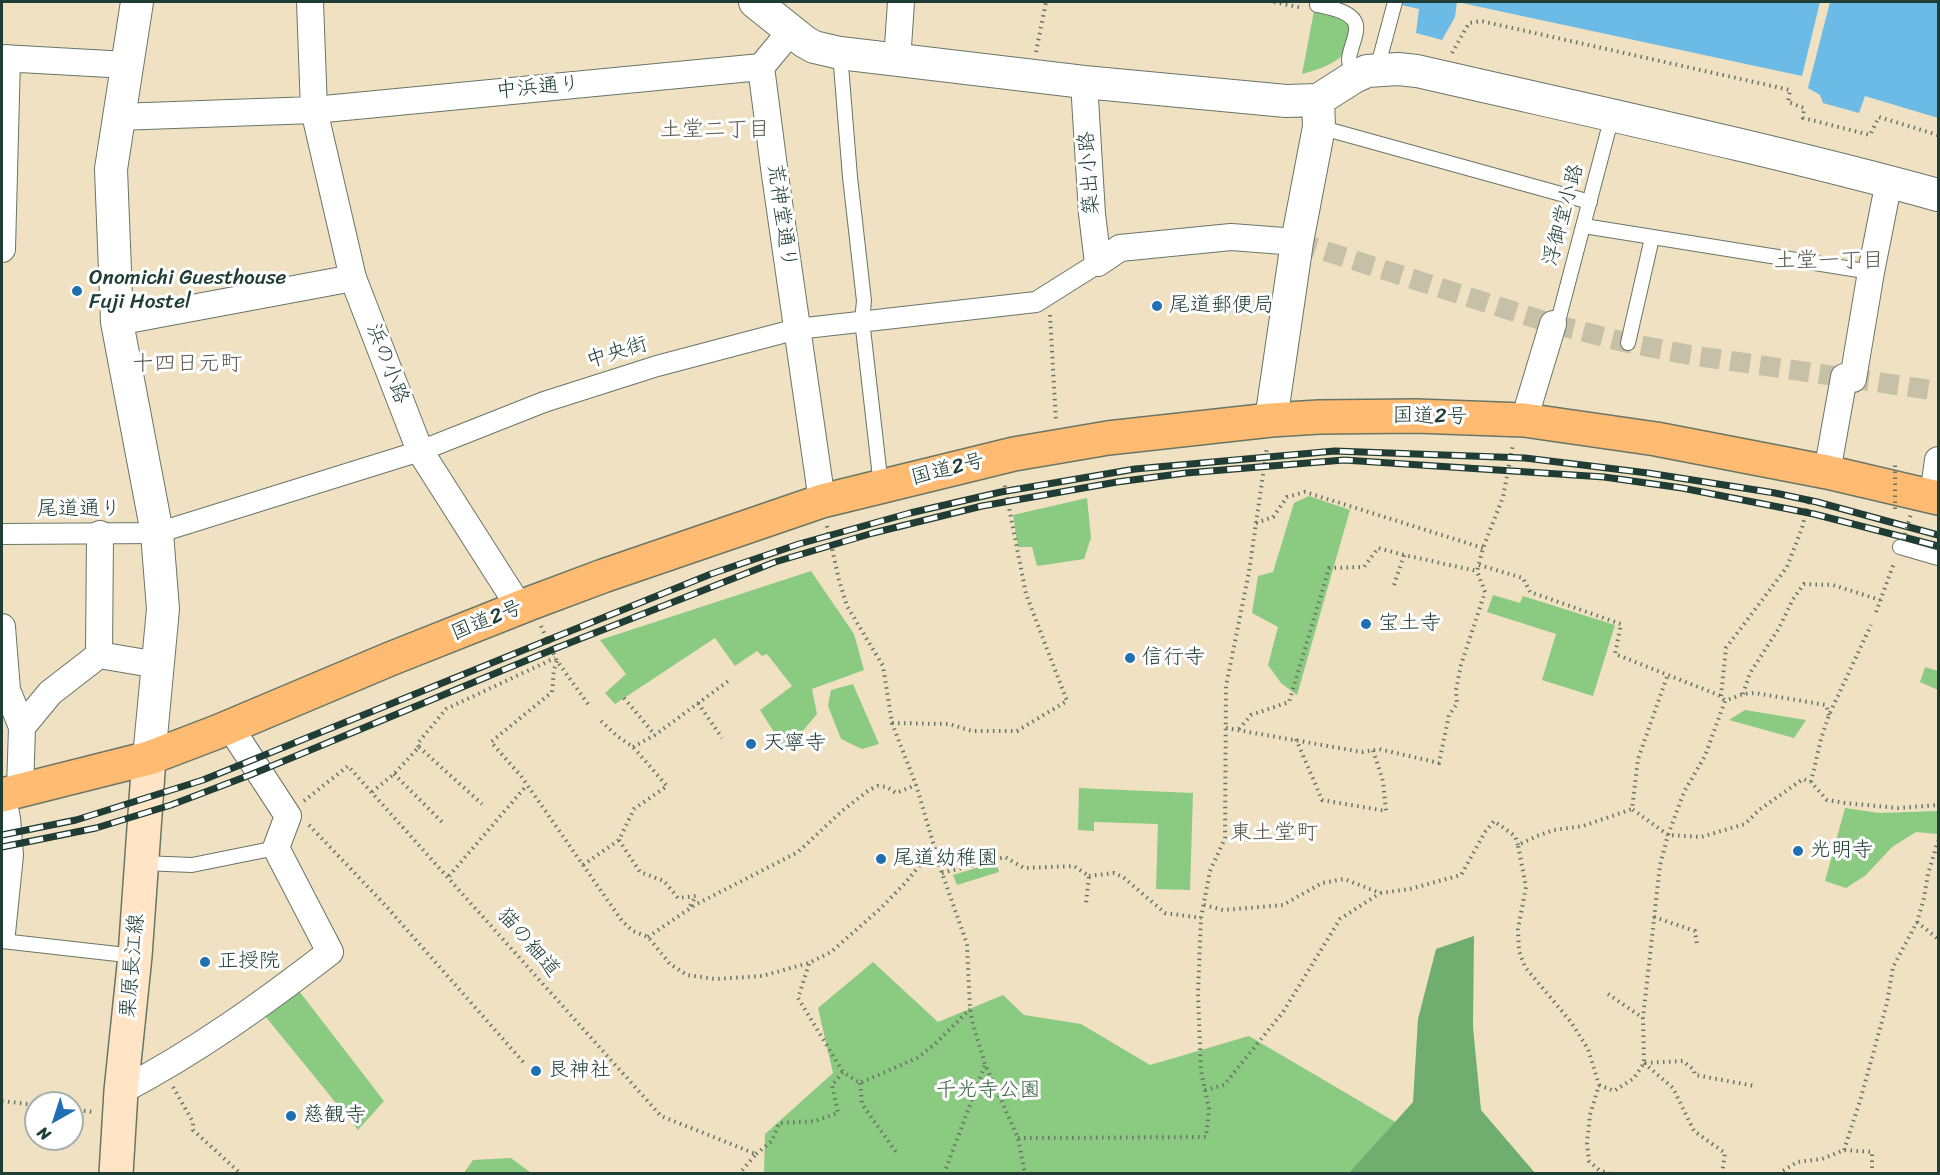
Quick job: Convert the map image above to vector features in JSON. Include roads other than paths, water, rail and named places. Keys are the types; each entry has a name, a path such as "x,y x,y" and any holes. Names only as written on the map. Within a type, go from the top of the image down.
{"highway":[{"name":"国道2号","path":"8,793 149,758 230,727 390,659 531,619 603,576 821,513 881,486 999,457 1108,438 1270,420 1367,416 1513,431 1656,439 1819,482 1928,503"}],"main road":[{"name":"栗原長江線","path":"116,1173 149,758"}],"street":[{"path":"137,2 111,169 117,322 157,533 163,609 149,758"},
{"name":"浜の小路","path":"310,2 314,110 354,278 420,451 531,619"},
{"path":"897,61 901,2"},
{"path":"761,67 778,13 814,47 840,53 1084,82 1286,101 1318,114"},
{"path":"2,249 4,58 127,65"},
{"name":"中浜通り","path":"118,117 314,110 761,67"},
{"name":"荒神堂通り","path":"761,67 821,513"},
{"path":"1270,420 1318,114 1366,73 1417,71 1938,195"},
{"name":"築出小路","path":"1084,82 1092,213 1098,263"},
{"path":"1819,482 1848,378 1889,182"},
{"path":"1098,263 1120,248 1231,237 1297,242"},
{"name":"中央街","path":"157,533 420,451 544,402 657,366 798,329 1036,302 1098,263"},
{"path":"117,322 354,278"},
{"path":"1513,431 1555,324"},
{"path":"1928,503 1938,460"},
{"name":"尾道通り","path":"2,534 157,533"},
{"path":"99,655 100,534"},
{"path":"2,627 7,690 22,727"},
{"path":"2,933 10,855 7,818 8,793 22,727 50,693 99,655 158,666"},
{"path":"121,1090 162,1070 262,1004 330,952 276,848 291,813 230,727"}],"lane":[{"path":"1318,3 1341,11 1355,22 1357,28 1349,59 1366,73 1395,2"},
{"path":"840,53 850,177 864,301 862,320 881,486"},
{"path":"1318,114 1590,202"},
{"name":"浮御堂小路","path":"1555,324 1584,226 1612,116"},
{"path":"1584,226 1870,272"},
{"path":"1628,343 1652,238"},
{"path":"1901,544 1938,558"},
{"path":"141,863 192,865 276,848"},
{"path":"2,941 135,956"}],"water":[{"path":"1388,2 1457,2 1455,17 1442,40 1416,33 1419,9"},
{"path":"1457,2 1820,2 1802,76"},
{"path":"1830,2 1938,2 1938,118 1865,96 1859,113 1823,103 1820,95 1808,88"}],"tunnel":[{"path":"1297,242 1553,324 1628,343 1690,355 1938,391"}],"railway":[{"path":"2,835 76,820 203,780 711,574 799,544 910,513 1001,492 1135,469 1335,451 1525,458 1648,473 1775,493 1938,535"},
{"path":"2,847 96,828 171,805 775,562 873,533 982,506 1117,482 1186,473 1344,460 1604,477 1682,488 1814,514 1938,546"}],"place":[{"name":"Onomichi Guesthouse Fuji Hostel","path":"77,291"},
{"name":"尾道郵便局","path":"1157,306"},
{"name":"宝土寺","path":"1366,624"},
{"name":"信行寺","path":"1130,658"},
{"name":"天寧寺","path":"751,744"},
{"name":"光明寺","path":"1798,851"},
{"name":"尾道幼稚園","path":"881,859"},
{"name":"正授院","path":"205,962"},
{"name":"艮神社","path":"536,1071"},
{"name":"慈観寺","path":"291,1116"}],"district":[{"name":"土堂二丁目","path":"715,130"},
{"name":"土堂一丁目","path":"1829,261"},
{"name":"十四日元町","path":"187,364"},
{"name":"東土堂町","path":"1274,833"}],"park label":[{"name":"千光寺公園","path":"988,1091"}]}
